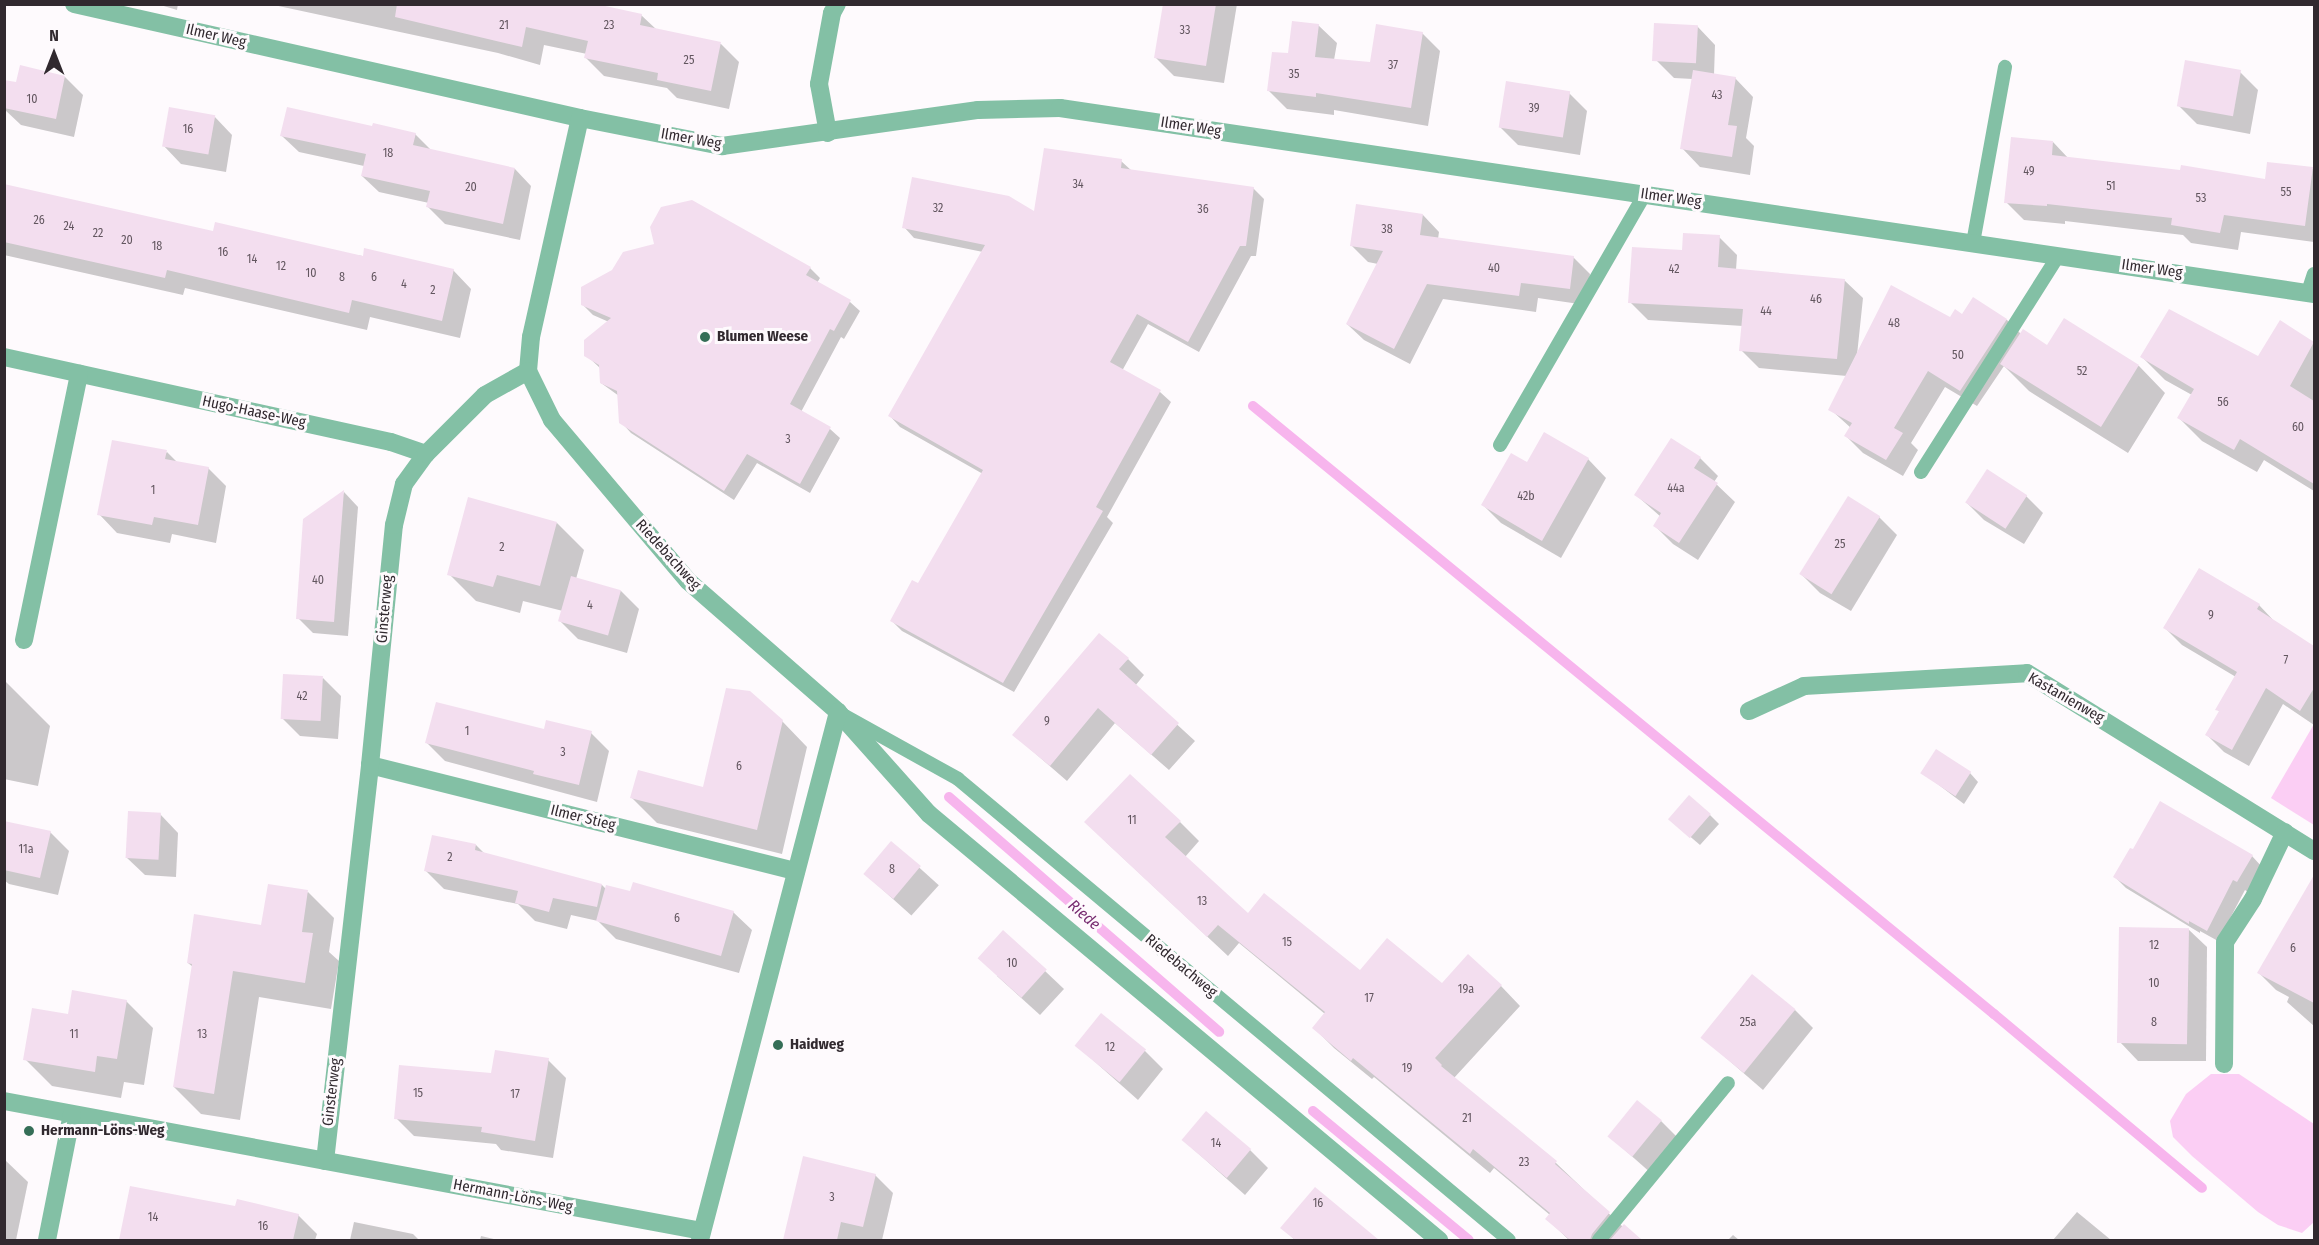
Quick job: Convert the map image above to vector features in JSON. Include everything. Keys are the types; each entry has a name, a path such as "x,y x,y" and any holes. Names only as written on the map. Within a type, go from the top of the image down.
{"street":[{"name":"Ilmer Weg","path":"74,4 580,118 722,146 978,110 1060,108 2311,293"},
{"path":"828,132 819,84 832,13 837,4"},
{"path":"528,371 531,337 580,118"},
{"name":"Hugo-Haase-Weg","path":"4,357 391,442 426,454"},
{"name":"Ginsterweg","path":"324,1161 370,765 394,525 404,484 426,454 485,395 528,371"},
{"name":"Riedebachweg","path":"528,371 552,420 688,581 838,712 929,814 1439,1240"},
{"path":"24,640 79,374"},
{"name":"Kastanienweg","path":"1749,711 1804,686 2027,673 2314,851"},
{"path":"701,1236 838,712"},
{"name":"Ilmer Stieg","path":"370,765 796,871"},
{"path":"2224,1064 2225,942 2253,899 2285,832"},
{"name":"Hermann-Löns-Weg","path":"4,1101 324,1161 701,1236"},
{"path":"47,1240 72,1114"}],"lane":[{"path":"1973,243 2005,67"},
{"path":"1500,446 1645,194"},
{"path":"1922,472 2058,256"},
{"path":"2311,293 2314,274"},
{"name":"Riedebachweg","path":"838,712 958,779 1509,1240"},
{"path":"1599,1240 1728,1083"}],"shaded area":[{"path":"2314,724 2314,825 2271,798"},
{"path":"2211,1074 2239,1074 2314,1124 2314,1222 2302,1233 2278,1225 2258,1212 2173,1137 2170,1121 2186,1094"}],"building":[{"path":"397,4 596,4 642,14 640,25 721,42 711,91 657,80 658,73 584,58 588,41 526,27 522,47 395,17"},
{"path":"1163,4 1216,4 1206,66 1154,58"},
{"path":"1292,21 1319,24 1315,57 1370,62 1376,24 1423,32 1411,108 1316,93 1316,97 1267,91 1272,52 1288,53"},
{"path":"1654,23 1698,25 1696,63 1652,61"},
{"path":"2185,60 2241,70 2233,116 2177,106"},
{"path":"20,65 65,76 56,119 4,108 4,80 16,82"},
{"path":"1693,70 1736,77 1728,125 1737,126 1732,157 1680,149"},
{"path":"1506,81 1570,91 1563,138 1499,127"},
{"path":"169,107 215,115 208,155 162,146"},
{"path":"287,107 372,126 373,123 416,133 413,145 515,168 503,224 426,207 430,191 361,176 366,154 280,136"},
{"path":"2011,137 2053,141 2052,155 2180,170 2181,165 2265,179 2267,162 2313,167 2305,226 2224,215 2220,233 2171,225 2172,218 2047,204 2047,206 2004,203"},
{"path":"1044,148 1122,159 1121,168 1254,187 1246,246 1240,246 1188,342 1137,314 1110,362 1161,390 1096,507 1103,511 1003,683 890,621 912,580 918,583 983,470 888,416 985,245 902,228 912,177 1009,196 1034,211"},
{"path":"4,184 213,231 215,222 363,256 364,248 454,269 442,321 352,300 349,313 167,270 165,278 4,242"},
{"name":"Blumen Weese","path":"692,200 811,267 806,275 851,300 834,331 830,329 790,404 831,427 800,484 747,454 724,491 619,423 617,391 600,383 599,365 584,356 584,340 611,318 581,305 581,287 612,270 623,252 654,244 650,227 661,207"},
{"path":"1356,204 1423,214 1420,235 1574,256 1570,289 1521,283 1519,296 1427,284 1394,349 1346,324 1383,251 1350,246"},
{"path":"1683,233 1720,235 1718,267 1845,279 1837,359 1739,351 1743,309 1628,303 1632,247 1682,250"},
{"path":"1891,285 1950,317 1955,309 1962,314 1973,297 2007,319 1960,391 1928,371 1894,428 1903,433 1886,460 1844,436 1852,423 1828,410"},
{"path":"2169,309 2258,356 2280,320 2314,342 2290,386 2314,401 2314,484 2240,439 2234,450 2177,418 2194,389 2140,357"},
{"path":"2064,318 2139,365 2101,427 2000,364 2023,329 2047,345"},
{"path":"1544,432 1589,458 1542,541 1481,505 1511,453 1527,462"},
{"path":"1671,438 1701,457 1694,468 1718,483 1679,543 1653,526 1661,513 1634,495"},
{"path":"112,440 167,450 165,459 209,467 198,525 154,517 152,525 97,515"},
{"path":"1987,469 2027,495 2005,529 1965,503"},
{"path":"344,490 334,622 296,619 303,519"},
{"path":"1848,496 1880,516 1831,594 1799,574"},
{"path":"468,497 557,522 540,586 497,575 493,587 447,575"},
{"path":"2199,568 2260,604 2257,609 2314,646 2314,688 2300,711 2266,688 2232,750 2205,735 2219,711 2215,710 2237,672 2163,628"},
{"path":"571,576 621,590 608,636 558,621"},
{"path":"1099,633 1129,658 1119,669 1179,723 1151,755 1098,708 1050,766 1012,735"},
{"path":"283,674 323,676 321,721 281,719"},
{"path":"726,688 750,691 783,720 757,830 630,798 638,770 703,787"},
{"path":"436,702 544,729 546,720 592,731 579,785 425,743"},
{"path":"1936,749 1971,772 1955,796 1920,773"},
{"path":"1130,774 1181,821 1165,837 1248,913 1264,893 1360,970 1387,938 1442,983 1468,954 1502,985 1435,1058 1441,1066 1557,1161 1555,1164 1610,1212 1592,1234 1590,1240 1570,1240 1545,1219 1550,1213 1473,1149 1470,1154 1353,1058 1351,1061 1312,1028 1325,1012 1218,925 1207,937 1084,822"},
{"path":"1689,795 1711,814 1690,838 1668,819"},
{"path":"2160,801 2253,855 2237,882 2233,880 2207,931 2189,921 2189,924 2113,877 2130,848 2133,849"},
{"path":"128,811 161,813 158,860 126,858"},
{"path":"4,821 51,831 40,878 4,870"},
{"path":"432,835 476,844 475,850 602,884 597,907 553,898 549,912 515,903 518,891 424,871"},
{"path":"891,841 921,866 893,899 863,874"},
{"path":"2314,875 2314,1003 2257,973"},
{"path":"633,882 734,911 721,956 596,921 606,885 630,891"},
{"path":"268,884 308,890 302,932 313,933 305,983 233,971 214,1094 173,1087 192,964 187,963 194,914 261,925"},
{"path":"2119,927 2189,928 2187,1044 2117,1043"},
{"path":"1003,930 1047,969 1021,998 978,958"},
{"path":"1752,974 1796,1009 1744,1073 1700,1038"},
{"path":"72,990 127,1000 117,1059 97,1056 95,1072 23,1060 32,1008 68,1014"},
{"path":"1101,1013 1146,1050 1120,1082 1075,1046"},
{"path":"495,1050 549,1058 535,1141 481,1132 482,1127 394,1119 399,1065 491,1073"},
{"path":"1637,1100 1662,1120 1632,1157 1607,1137"},
{"path":"1206,1111 1251,1149 1227,1178 1182,1140"},
{"path":"803,1156 876,1174 863,1227 841,1222 837,1240 783,1240"},
{"path":"130,1186 235,1206 237,1199 299,1214 293,1240 119,1240"},
{"path":"1315,1187 1379,1240 1295,1240 1280,1228"},
{"path":"1624,1224 1642,1240 1610,1240"}],"waterway":[{"path":"1253,406 1994,1014 2202,1188"},
{"name":"Riede","path":"949,797 1219,1032"},
{"name":"Riede","path":"1313,1111 1469,1240"}],"place":[{"name":"Blumen Weese","path":"705,337"},
{"name":"Haidweg","path":"778,1045"},
{"name":"Hermann-Löns-Weg","path":"29,1131"}]}
